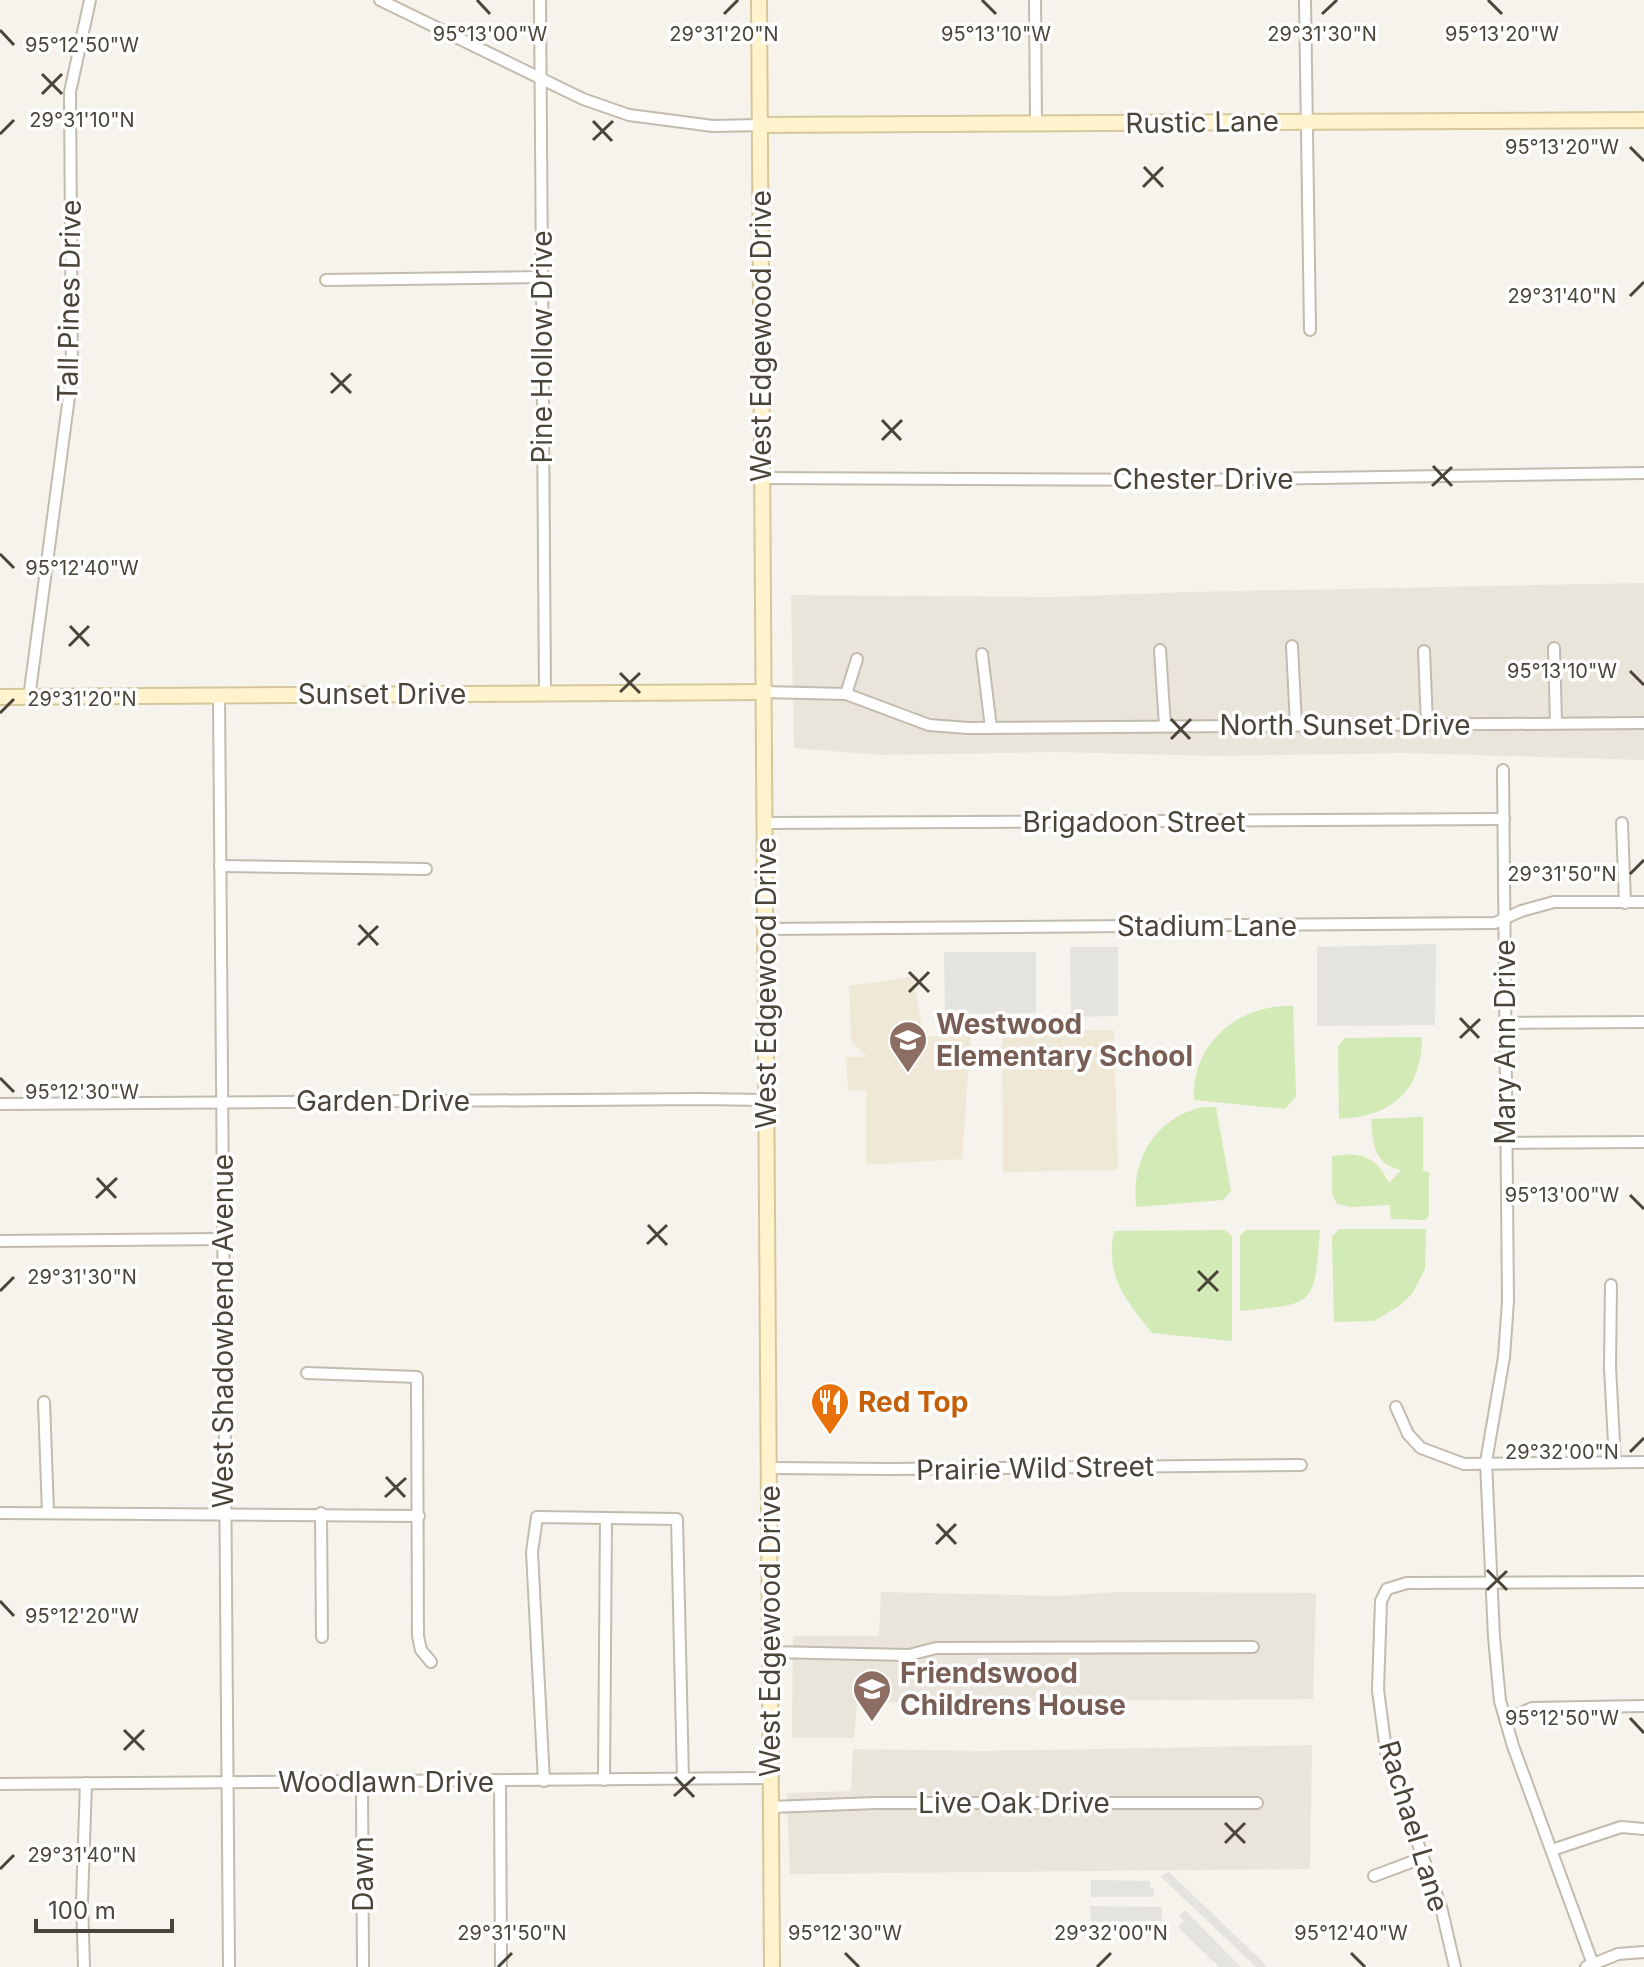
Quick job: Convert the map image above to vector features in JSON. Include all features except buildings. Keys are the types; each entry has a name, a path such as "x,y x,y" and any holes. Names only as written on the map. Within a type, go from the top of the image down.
{"main road":[{"name":"West Edgewood Drive","path":"759,0 772,1967"},
{"name":"Rustic Lane","path":"760,125 1644,120"},
{"name":"Sunset Drive","path":"0,697 764,692"}],"street":[{"name":"Tall Pines Drive","path":"29,698 72,374 70,92 90,0"},
{"path":"380,0 541,80 629,115 713,126 760,125"},
{"name":"Pine Hollow Drive","path":"540,0 545,693"},
{"path":"1035,0 1036,124"},
{"path":"1305,0 1310,330"},
{"path":"326,280 542,277"},
{"name":"Chester Drive","path":"762,478 1194,480 1644,473"},
{"path":"1292,646 1296,725"},
{"path":"1554,648 1556,723"},
{"path":"1160,650 1165,726"},
{"path":"1424,651 1427,724"},
{"path":"982,654 991,728"},
{"path":"846,694 857,659"},
{"name":"North Sunset Drive","path":"764,692 846,694 929,725 991,728 1644,723"},
{"name":"West Shadowbend Avenue","path":"219,695 229,1967"},
{"name":"Mary Ann Drive","path":"1503,770 1508,1301 1504,1357 1486,1462 1494,1637 1500,1701 1591,1966"},
{"name":"Brigadoon Street","path":"765,823 1504,819"},
{"path":"1622,823 1625,903"},
{"path":"220,866 426,869"},
{"name":"Stadium Lane","path":"766,929 1495,923 1521,911 1554,902 1644,902"},
{"path":"1505,1023 1644,1022"},
{"name":"Garden Drive","path":"0,1104 767,1100"},
{"path":"1506,1143 1644,1142"},
{"path":"0,1241 223,1239"},
{"path":"1611,1285 1610,1367 1615,1462"},
{"path":"307,1373 417,1377 418,1636 421,1650 431,1662"},
{"path":"44,1402 48,1513"},
{"path":"1396,1407 1408,1434 1421,1448 1464,1464 1644,1462"},
{"name":"Prairie Wild Street","path":"769,1468 1301,1465"},
{"path":"0,1513 419,1516"},
{"path":"321,1513 322,1637"},
{"path":"544,1781 532,1552 537,1517 677,1519 683,1779"},
{"path":"604,1780 606,1518"},
{"path":"1493,1583 1644,1582"},
{"name":"Rachael Lane","path":"1455,1967 1441,1907 1387,1758 1378,1690 1381,1601 1387,1589 1407,1583 1493,1583"},
{"path":"770,1652 909,1655 936,1648 1253,1647"},
{"path":"1506,1720 1532,1708 1644,1706"},
{"name":"Woodlawn Drive","path":"0,1784 771,1778"},
{"path":"500,1781 501,1967"},
{"name":"Dawn","path":"362,1782 363,1967"},
{"path":"84,1967 82,1901 86,1783"},
{"name":"Live Oak Drive","path":"771,1807 876,1803 1257,1803"},
{"path":"1552,1850 1621,1827 1644,1829"},
{"path":"1374,1876 1422,1858"},
{"path":"1591,1966 1618,1954 1644,1952"}],"shaded area":[{"path":"1644,583 1644,760 1404,753 879,755 794,748 791,595 1054,597"},
{"path":"1436,944 1435,1025 1317,1026 1317,947"},
{"path":"1070,947 1118,947 1118,1016 1071,1017"},
{"path":"944,952 1036,952 1036,1013 945,1014"},
{"name":"Westwood Elementary School","path":"913,977 924,1037 971,1034 962,1159 866,1165 866,1091 848,1090 846,1057 868,1057 851,1041 849,986"},
{"path":"1002,1030 1114,1030 1118,1170 1003,1172"},
{"path":"881,1592 1057,1596 1118,1592 1316,1593 1313,1699 857,1703 854,1738 792,1738 793,1636 879,1636"},
{"path":"1312,1745 1310,1869 790,1874 787,1793 851,1791 853,1749 982,1751"},
{"path":"1169,1872 1266,1967 1256,1967 1160,1876"},
{"path":"1091,1880 1150,1881 1154,1897 1091,1897"},
{"path":"1090,1906 1162,1907 1162,1921 1091,1922"},
{"path":"1185,1910 1241,1967 1219,1967 1178,1927 1184,1921 1179,1916"}],"green space":[{"path":"1293,1006 1296,1096 1285,1109 1194,1100 1195,1080 1201,1061 1222,1031 1254,1012"},
{"path":"1422,1037 1416,1072 1400,1098 1374,1113 1339,1119 1338,1046 1345,1038"},
{"path":"1202,1107 1216,1107 1231,1191 1223,1200 1136,1207 1137,1173 1149,1144 1171,1121"},
{"path":"1423,1117 1423,1171 1429,1172 1429,1216 1425,1220 1391,1219 1390,1205 1351,1207 1337,1204 1332,1193 1332,1156 1351,1154 1367,1158 1379,1167 1389,1183 1401,1170 1380,1158 1374,1144 1371,1119"},
{"path":"1339,1229 1426,1229 1425,1269 1412,1294 1374,1321 1334,1322 1332,1237"},
{"path":"1226,1230 1232,1237 1232,1341 1152,1333 1133,1309 1115,1275 1112,1262 1114,1231"},
{"path":"1246,1230 1320,1230 1316,1274 1306,1296 1284,1306 1240,1311 1240,1236"}],"place":[{"name":"Westwood Elementary School","path":"908,1074"},
{"name":"Red Top","path":"830,1436"},
{"name":"Friendswood Childrens House","path":"872,1723"}]}
